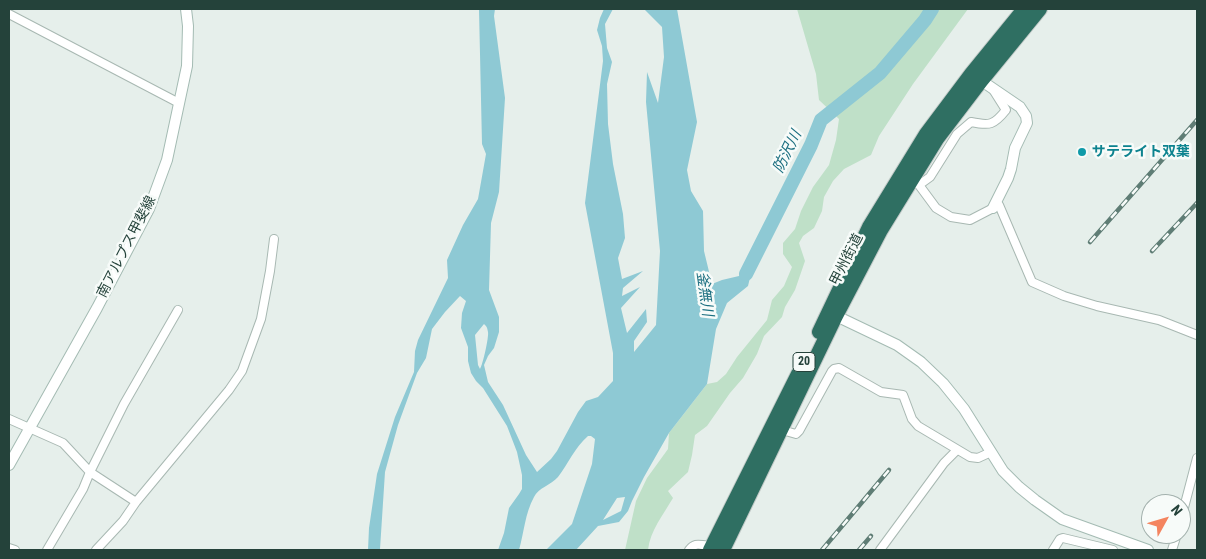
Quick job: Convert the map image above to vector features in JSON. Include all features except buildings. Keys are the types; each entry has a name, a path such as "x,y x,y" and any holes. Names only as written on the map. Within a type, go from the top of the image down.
{"highway":[{"name":"甲州街道","path":"716,548 782,430 869,227 926,134 982,81 1024,9"},
{"name":"甲州街道","path":"716,548 815,340 881,230 915,182 937,140 1040,9"}],"street":[{"name":"南アルプス甲斐線","path":"9,466 149,209 167,160 187,66 188,26 186,9"},
{"path":"9,14 179,103"},
{"path":"982,81 1006,110 999,119 986,125 971,122 957,134 930,177 915,182 936,208 951,217 970,220 999,205 1032,282 1064,296 1096,306 1159,320 1197,336"},
{"path":"982,81 1020,107 1026,116 1027,123 1015,148 1008,178 993,208"},
{"path":"96,550 123,521 136,502 229,390 242,371 261,319 274,239"},
{"path":"47,550 83,489 124,404 178,310"},
{"path":"832,314 897,345 921,362 943,383 958,402 1003,471 1034,500 1062,518 1146,550"},
{"path":"782,430 796,434 799,431 832,371 839,368 881,392 903,395 912,419 918,426 957,450 970,457 978,458 991,452"},
{"path":"9,418 63,442 90,472 136,502"},
{"path":"880,550 944,463 957,450"},
{"path":"1188,494 1197,458"},
{"path":"1053,550 1060,539 1063,538 1113,550"},
{"path":"689,550 696,544 716,548"},
{"path":"9,548 15,550"}],"green space":[{"path":"797,9 968,9 913,84 879,136 871,155 844,169 833,181 824,197 822,211 814,228 803,236 799,243 805,261 795,290 785,307 782,317 764,336 757,354 743,378 707,426 695,435 688,472 668,491 673,498 654,530 648,550 625,550 636,501 647,478 668,449 669,433 707,384 717,382 726,374 737,357 767,320 772,300 784,286 792,267 783,254 783,243 795,229 801,211 813,187 829,165 836,140 839,119 819,100 816,74"}],"water":[{"name":"釜無川","path":"479,9 495,9 494,16 505,98 499,192 491,223 489,290 499,317 499,332 494,348 484,365 488,382 503,405 526,455 537,472 557,451 586,401 598,397 613,381 613,353 585,203 603,61 602,46 597,30 604,9 613,9 605,24 607,48 612,62 607,84 608,124 613,164 623,214 625,238 618,258 622,279 643,271 623,288 622,296 640,287 621,308 627,333 646,309 647,322 634,341 634,352 656,325 660,251 646,102 647,72 658,103 664,57 662,27 644,9 677,9 697,122 687,170 691,191 703,211 704,251 712,284 739,276 755,257 748,286 727,303 716,329 707,384 669,433 644,477 628,511 619,522 598,526 576,550 546,550 572,524 592,464 595,439 591,436 588,436 579,445 558,477 536,494 531,503 519,550 498,550 509,508 522,489 522,475 517,452 507,426 471,373 468,361 468,347 461,328 462,313 466,301 460,296 432,329 426,358 417,373 398,425 385,472 380,550 368,550 369,528 377,474 395,417 414,372 415,351 418,340 448,278 447,260 463,225 478,199 486,154 482,144","holes":["484,324 488,335 480,369 475,335","625,497 621,511 603,520 617,498"]}],"waterway":[{"name":"防沢川","path":"746,274 811,145 821,120 880,73 925,20 932,9"}],"railway":[{"path":"1090,242 1197,120"},
{"path":"1152,251 1197,203"},
{"path":"822,550 889,470"},
{"path":"859,550 871,536"}],"place":[{"name":"サテライト双葉","path":"1082,152"}]}
